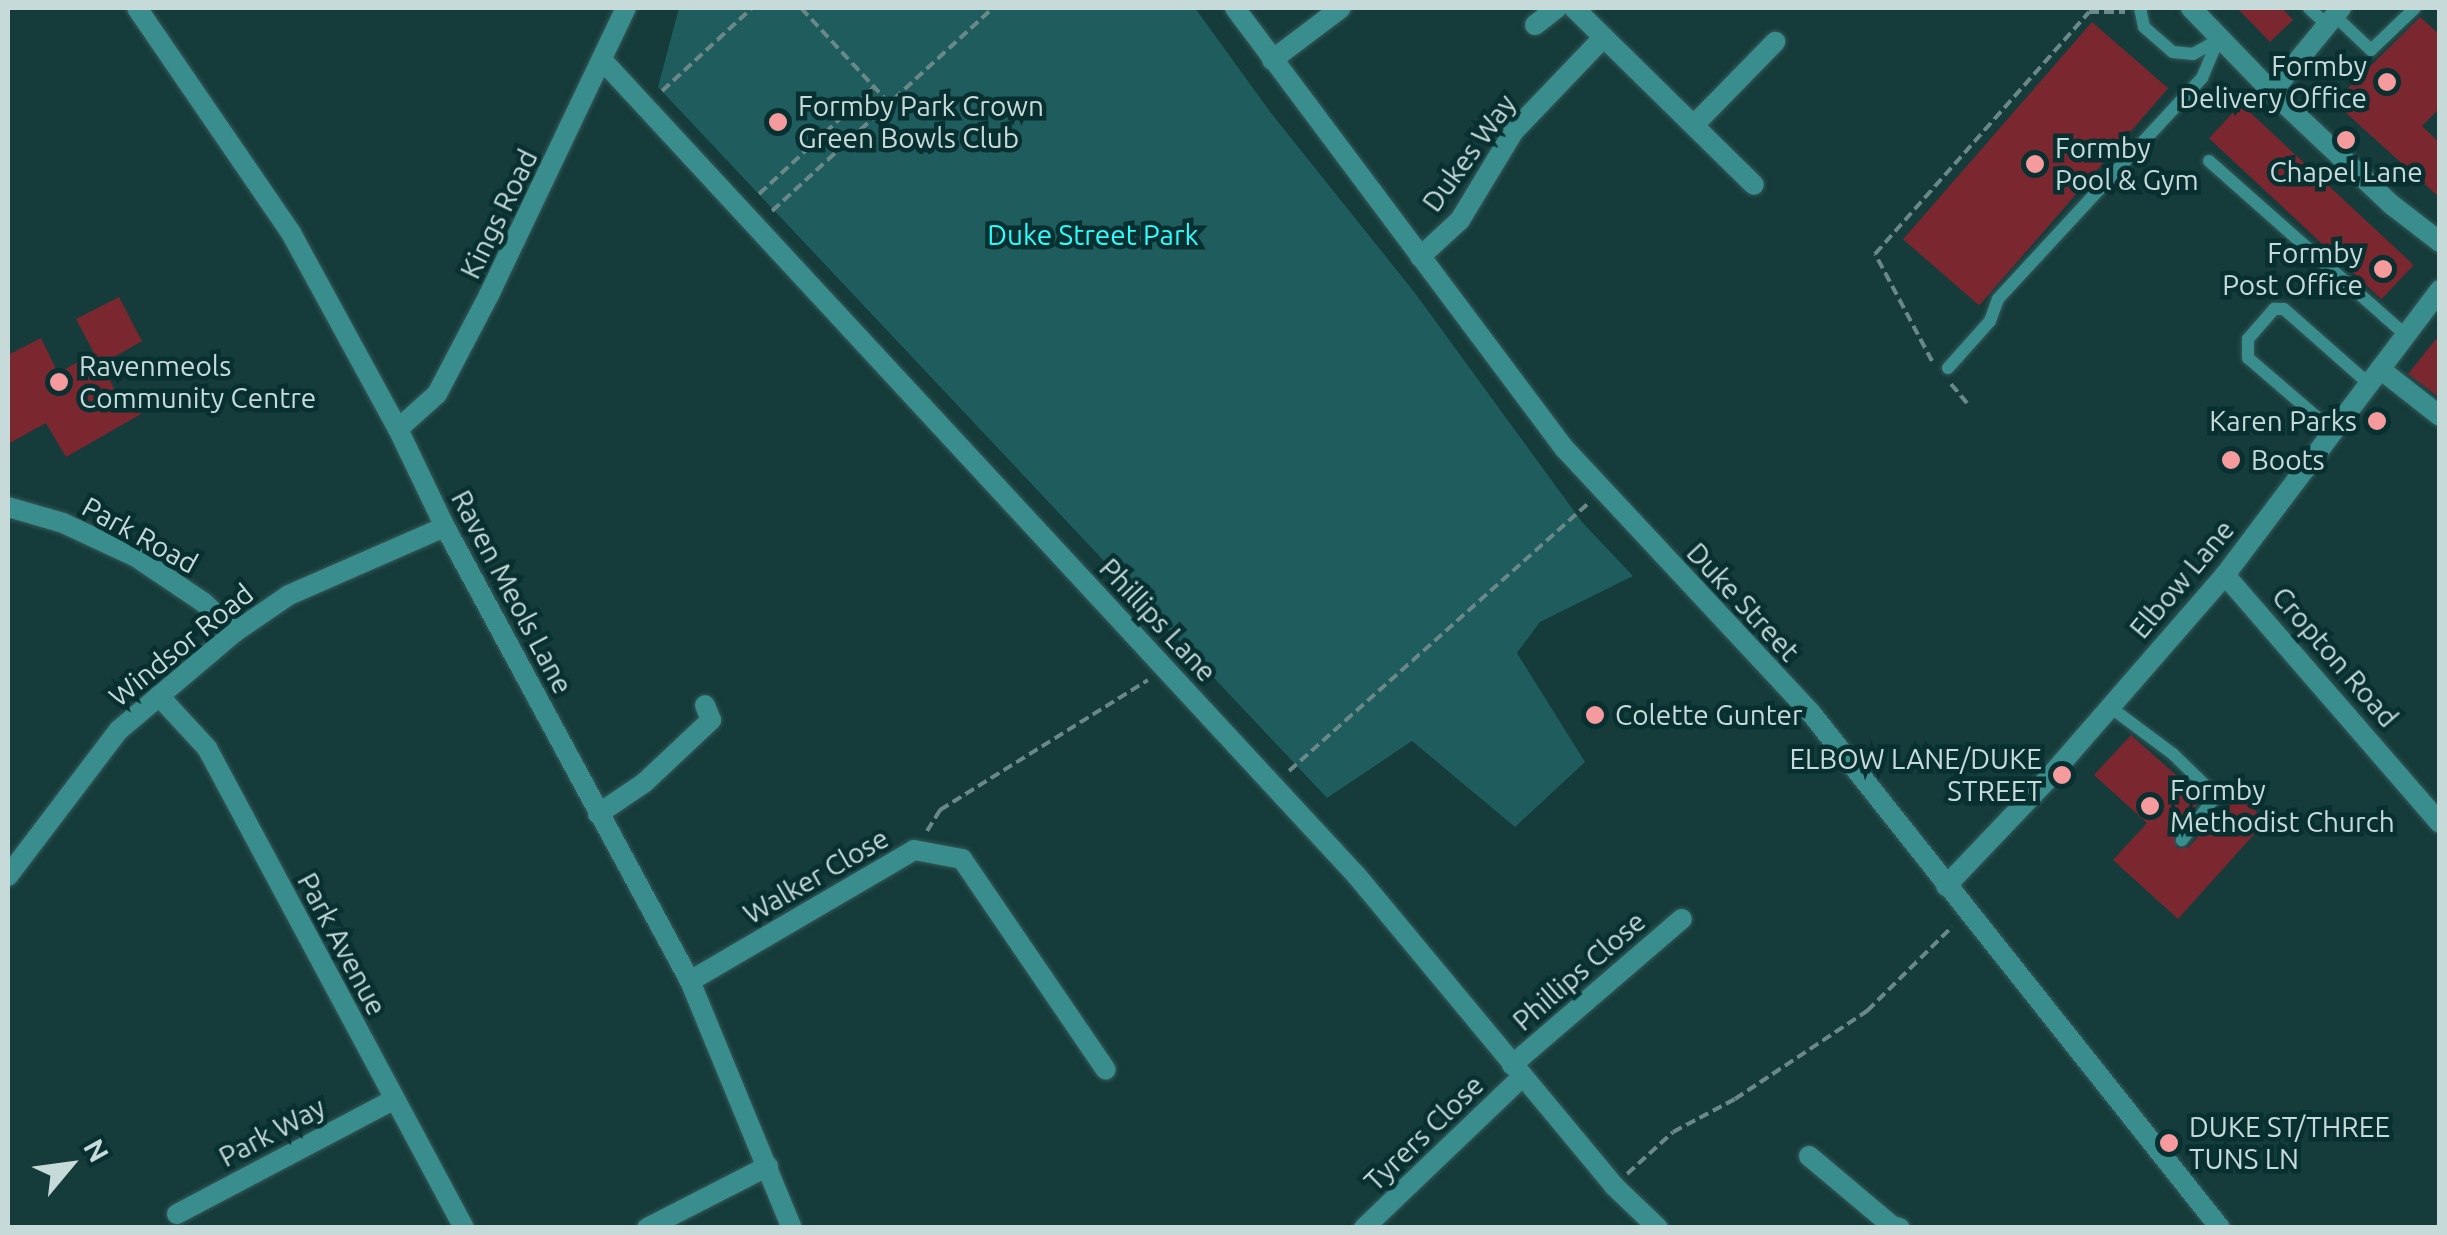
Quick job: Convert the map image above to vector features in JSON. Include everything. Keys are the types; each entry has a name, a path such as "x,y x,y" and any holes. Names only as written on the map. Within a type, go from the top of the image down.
{"street":[{"name":"Raven Meols Lane","path":"137,8 291,233 398,429 445,527 690,981 792,1228"},
{"name":"Kings Road","path":"398,429 437,394 604,62 626,8"},
{"name":"Duke Street","path":"1235,8 1564,448 1810,713 1966,914 2220,1228"},
{"path":"1272,60 1342,8"},
{"path":"1535,25 1558,8"},
{"path":"1574,8 1754,185"},
{"path":"2191,8 2218,40 2392,205 2440,242"},
{"path":"2272,92 2333,15"},
{"name":"Dukes Way","path":"1420,257 1460,220 1514,131 1603,38"},
{"path":"1694,124 1775,42"},
{"name":"Phillips Lane","path":"604,62 1357,876 1516,1072 1614,1186 1658,1228"},
{"name":"Elbow Lane","path":"1946,886 2225,575 2440,290"},
{"path":"2375,377 2440,416"},
{"name":"Park Road","path":"8,507 62,522 136,557 203,602 235,632"},
{"name":"Windsor Road","path":"8,876 119,730 235,632 288,595 445,527"},
{"name":"Cropton Road","path":"2225,575 2440,823"},
{"name":"Park Avenue","path":"159,696 207,748 464,1228"},
{"path":"598,814 644,782 712,720 705,704"},
{"name":"Walker Close","path":"690,981 914,850 962,859 1106,1070"},
{"name":"Phillips Close","path":"1516,1072 1682,919"},
{"name":"Tyrers Close","path":"1364,1228 1516,1072"},
{"name":"Park Way","path":"175,1214 393,1100"},
{"path":"1809,1156 1894,1227"},
{"path":"647,1228 768,1166"}],"lane":[{"path":"2309,8 2333,15 2371,50 2415,8"},
{"path":"2140,9 2144,27 2172,52 2193,54 2218,40"},
{"path":"1946,372 1990,320 1998,299 2202,78 2218,40"},
{"path":"2209,161 2406,336"},
{"path":"2334,432 2248,358 2248,339 2274,309 2284,309 2375,377"},
{"path":"2110,707 2173,754 2216,796 2182,840"}],"path":[{"path":"662,92 752,8"},
{"path":"800,8 888,102"},
{"path":"756,226 994,8"},
{"path":"1934,362 1875,254 2090,12 2140,9"},
{"path":"759,194 874,87"},
{"path":"1946,372 1967,403"},
{"path":"1273,785 1602,490"},
{"path":"914,850 940,810 1165,670"},
{"path":"1614,1186 1673,1132 1735,1099 1868,1011 1966,914"}],"green space":[{"name":"Duke Street Park","path":"679,8 1195,8 1271,113 1415,293 1582,522 1633,576 1540,622 1517,653 1585,762 1515,827 1412,741 1327,798 658,87"}],"building":[{"path":"2237,8 2282,8 2293,20 2270,42"},
{"path":"2420,17 2440,35 2440,108 2422,126 2440,143 2440,198 2334,102"},
{"name":"Formby Pool & Gym","path":"2092,22 2168,88 1979,306 1903,239"},
{"path":"2241,104 2414,265 2382,299 2209,138"},
{"name":"Ravenmeols Community Centre","path":"119,297 142,341 102,364 118,397 128,391 141,414 66,457 46,423 8,444 8,355 41,338 58,373 94,353 76,319"},
{"path":"2440,334 2440,398 2408,374"},
{"path":"2131,735 2202,798 2174,835 2177,848 2189,847 2237,793 2266,821 2178,919 2113,860 2147,823 2094,775"}],"place":[{"name":"Formby Delivery Office","path":"2387,82"},
{"name":"Formby Park Crown Green Bowls Club","path":"778,122"},
{"name":"Chapel Lane","path":"2346,140"},
{"name":"Formby Pool & Gym","path":"2035,164"},
{"name":"Formby Post Office","path":"2383,269"},
{"name":"Ravenmeols Community Centre","path":"59,382"},
{"name":"Karen Parks","path":"2377,421"},
{"name":"Boots","path":"2231,460"},
{"name":"Colette Gunter","path":"1595,715"},
{"name":"ELBOW LANE/DUKE STREET","path":"2062,775"},
{"name":"Formby Methodist Church","path":"2150,806"},
{"name":"DUKE ST/THREE TUNS LN","path":"2169,1143"}]}
